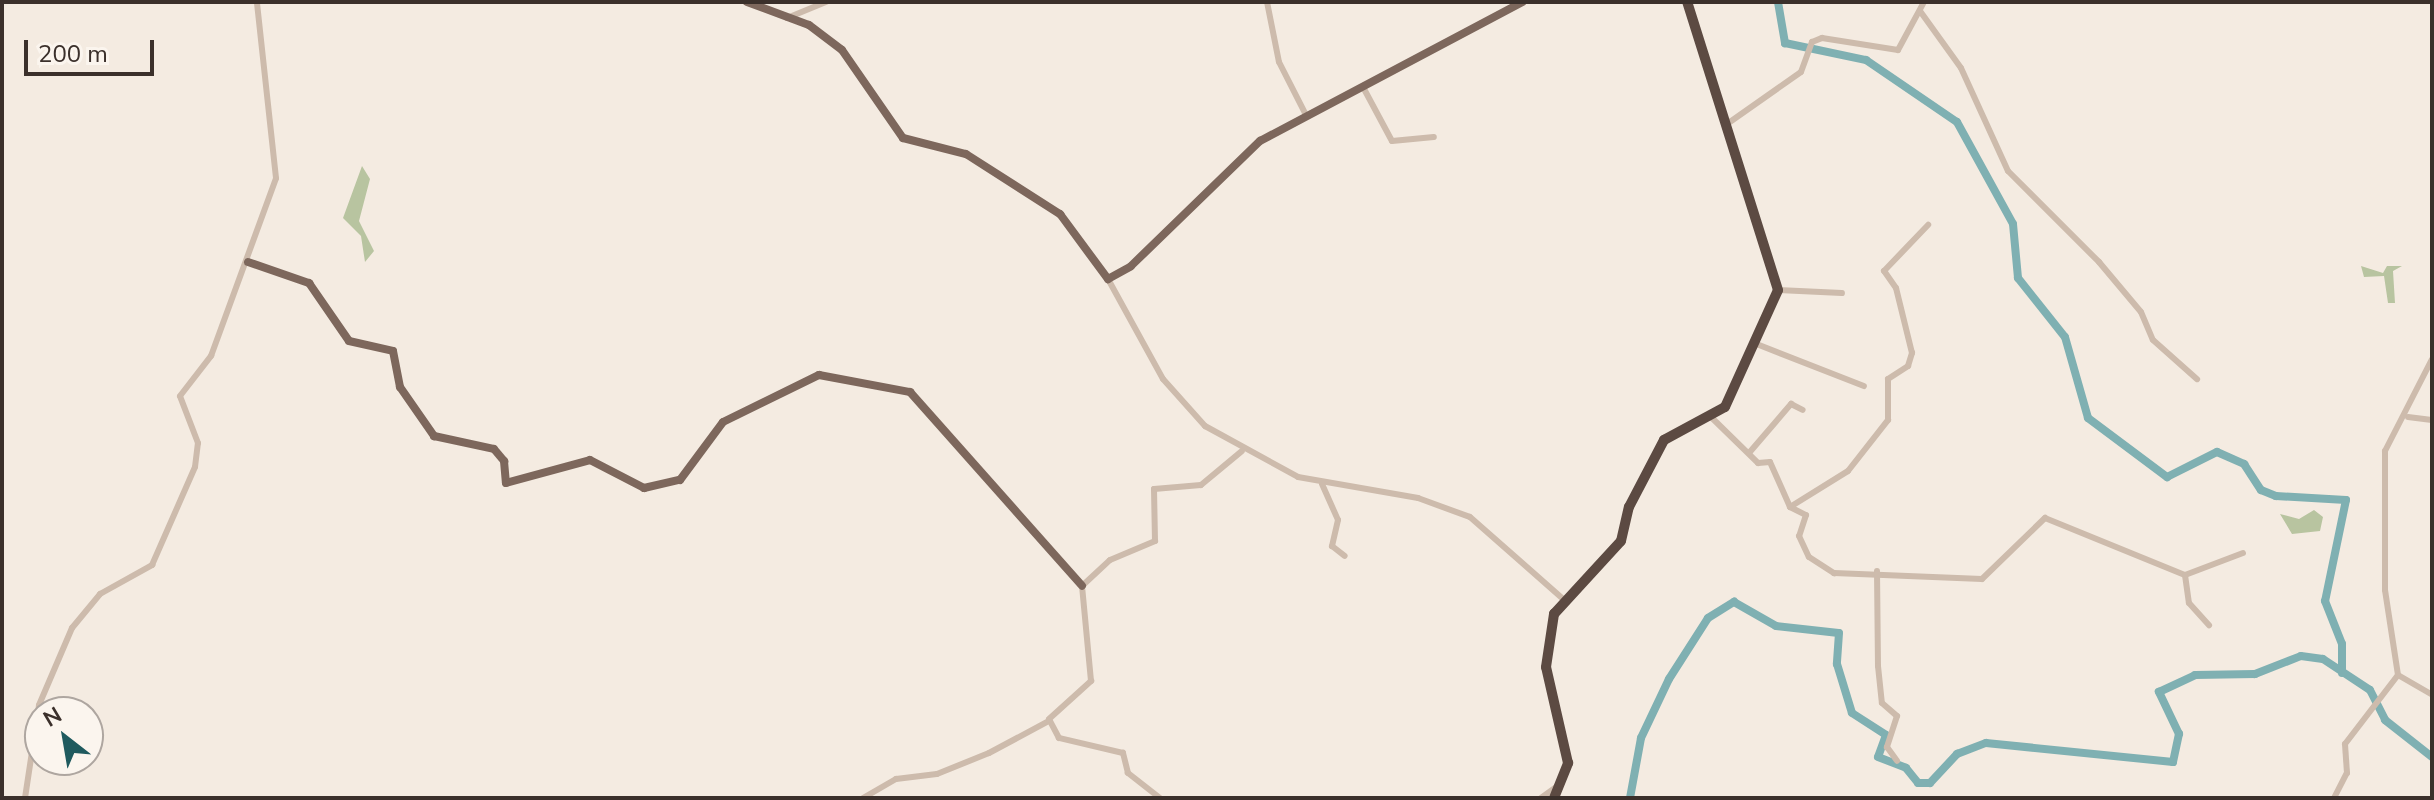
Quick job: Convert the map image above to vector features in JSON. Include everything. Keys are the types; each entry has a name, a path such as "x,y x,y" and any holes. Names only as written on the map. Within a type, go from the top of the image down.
{"highway":[{"path":"1554,798 1563,784 1567,750 1546,667 1552,618 1562,598 1621,541 1629,507 1664,440 1725,407 1778,290 1687,2"}],"main road":[{"path":"747,2 783,19 809,25 842,50 903,138 966,154 1060,214 1108,279 1131,266 1243,155 1306,115 1522,2"},
{"path":"248,262 309,283 349,341 393,351 400,387 434,436 494,449 504,461 506,483 590,460 657,487 684,476 723,422 819,375 910,392 1082,586"}],"street":[{"path":"25,798 39,705 72,628 100,594 152,565 195,467 198,443 180,396 207,367 248,262 276,178 257,2"},
{"path":"783,19 826,2"},
{"path":"1267,2 1279,62 1306,115"},
{"path":"1727,124 1801,72 1812,42 1895,52 1924,2"},
{"path":"1920,11 1961,68 2008,171 2099,262 2141,312 2153,340 2197,379"},
{"path":"1363,87 1392,141 1434,137"},
{"path":"1790,507 1848,471 1888,420 1888,379 1908,366 1912,353 1896,288 1884,271 1928,225"},
{"path":"1108,279 1179,403 1242,451 1322,484 1418,498 1470,517 1562,598"},
{"path":"1778,290 1842,293"},
{"path":"1754,343 1864,386"},
{"path":"2334,798 2347,773 2345,744 2398,675 2385,590 2384,461 2408,417 2432,359"},
{"path":"1749,453 1791,404 1803,410"},
{"path":"1711,417 1749,453 1770,462 1790,507 1806,515 1799,536 1821,567 1982,579 2045,518 2185,575 2243,553"},
{"path":"2408,417 2432,420"},
{"path":"863,798 896,779 937,774 989,753 1049,721 1091,681 1082,586 1110,560 1155,541 1154,489 1201,485 1242,451"},
{"path":"1322,484 1338,520 1332,546 1345,556"},
{"path":"1877,571 1882,703 1897,716 1887,747 1897,761"},
{"path":"2185,575 2189,603 2209,625"},
{"path":"2398,675 2432,695"},
{"path":"1049,721 1059,738 1123,753 1128,773 1160,798"},
{"path":"1541,798 1563,784"}],"green space":[{"path":"362,166 370,179 359,221 374,251 365,262 361,236 343,218"},
{"path":"2361,266 2383,273 2387,266 2402,266 2393,271 2395,303 2388,303 2384,276 2364,277"},
{"path":"2314,510 2323,517 2320,531 2292,534 2280,514 2299,519"}],"waterway":[{"path":"1778,2 1785,43 1866,60 1957,122 2013,224 2018,278 2065,337 2088,418 2167,477 2217,452 2244,464 2261,490 2276,496 2346,500 2325,601 2342,644 2342,673"},
{"path":"1630,798 1641,738 1669,679 1708,618 1734,602 1776,626 1839,633 1837,664 1852,713 1886,735 1878,757 1906,768 1918,783 1930,783 1957,754 1986,743 2173,762 2179,734 2159,692 2195,675 2255,674 2301,656 2323,659 2370,690 2385,720 2432,757"}]}
